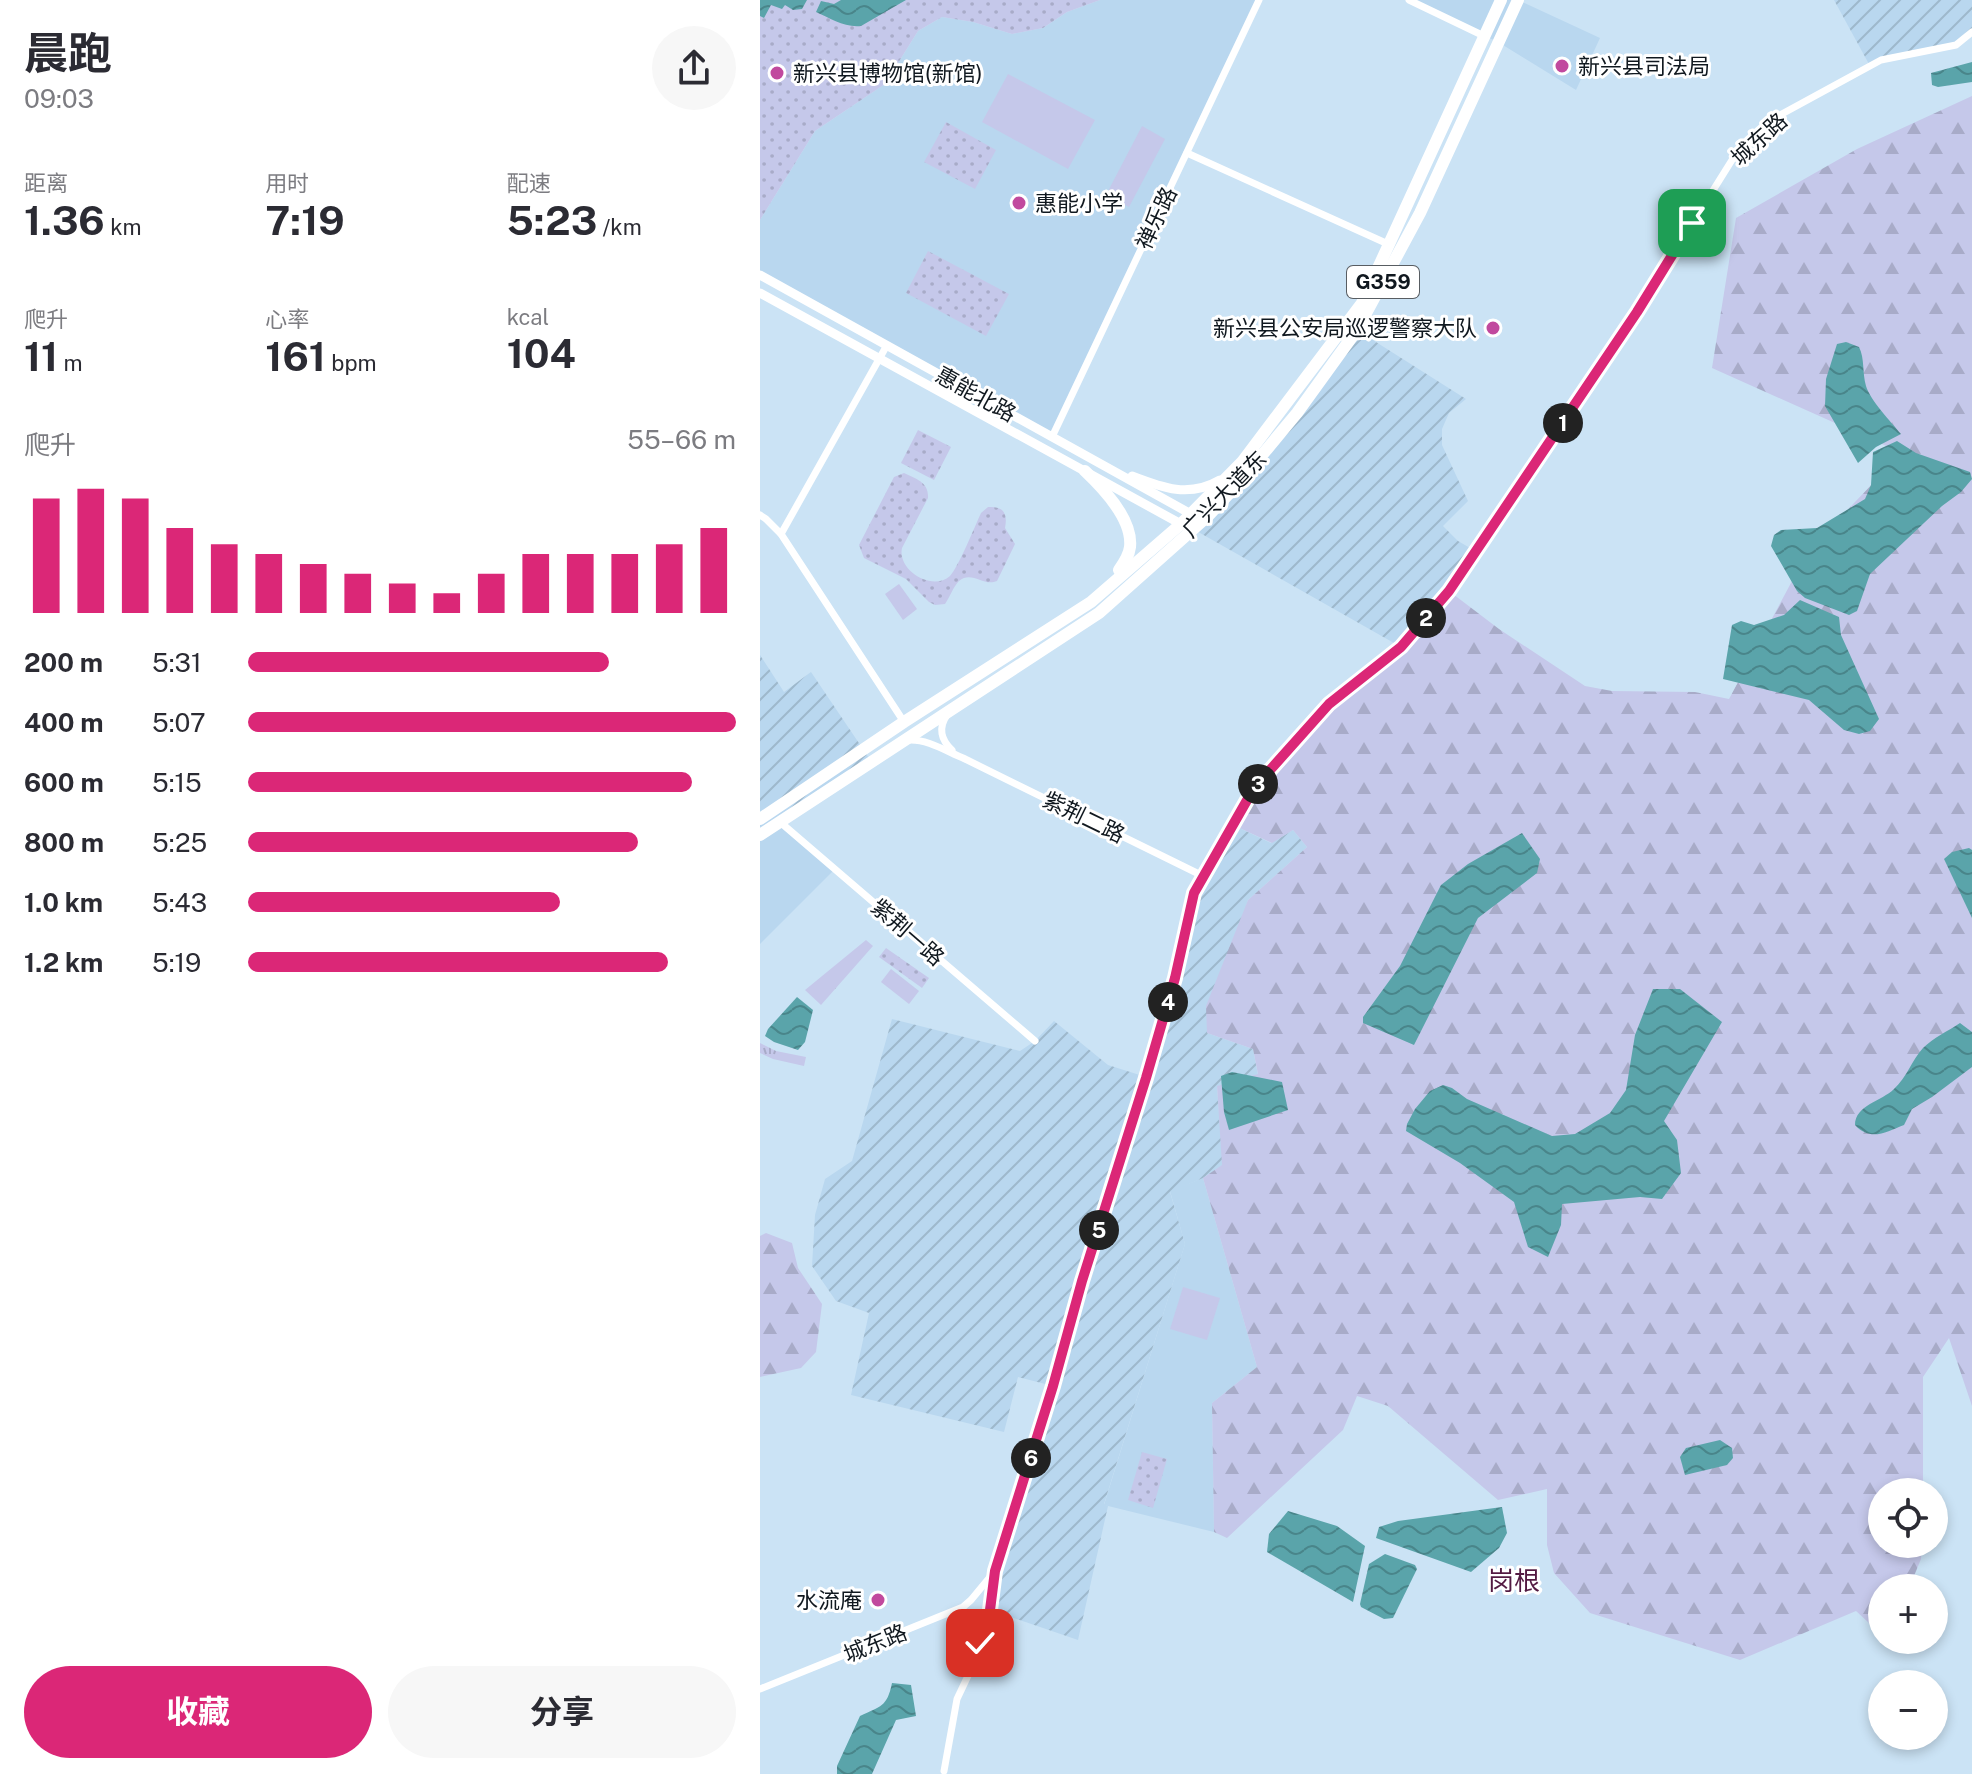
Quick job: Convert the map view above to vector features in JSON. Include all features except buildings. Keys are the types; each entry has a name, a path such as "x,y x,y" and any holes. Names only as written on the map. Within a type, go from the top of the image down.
{"highway":[{"name":"广兴大道东","path":"760,819 1091,602 1181,524 1242,462 1362,303 1501,0"},
{"name":"广兴大道东","path":"760,835 1099,613 1209,515 1238,484 1297,413 1357,330 1420,213 1518,0"},
{"path":"1085,471 1105,491 1128,532 1130,546 1126,559 1110,584"}],"street":[{"name":"禅乐路","path":"1052,437 1259,0"},
{"path":"1409,0 1484,36"},
{"name":"城东路","path":"760,1689 963,1607 995,1571 1163,1021 1194,893 1254,788 1329,704 1401,647 1449,591 1637,312 1732,160 1780,115 1881,60 1956,45 1972,32"},
{"path":"1187,153 1388,244"},
{"name":"惠能北路","path":"760,275 1191,514"},
{"name":"惠能北路","path":"760,293 1181,524"},
{"path":"781,534 887,345"},
{"path":"1101,464 1159,485 1187,491 1218,482 1242,462"},
{"path":"760,515 781,534 904,722"},
{"name":"紫荆二路","path":"952,708 943,721 942,737 948,747 963,758"},
{"name":"紫荆二路","path":"900,742 914,740 963,758 1203,876"},
{"name":"紫荆一路","path":"780,822 1035,1041"},
{"path":"944,1771 957,1699 978,1652 990,1610 995,1571"}],"shaded area":[{"name":"惠能小学","path":"1100,0 1259,0 1052,437 760,275 760,220 815,131 885,84 918,31 942,17 973,22 1012,34 1043,28 1067,12"},
{"name":"新兴县司法局","path":"1409,0 1518,0 1600,38 1576,90 1498,42"},
{"path":"1834,0 1972,0 1972,32 1956,45 1870,66"},
{"path":"1357,330 1466,399 1449,413 1442,429 1442,445 1468,501 1443,526 1458,541 1477,552 1401,647 1193,529 1209,515"},
{"path":"760,655 784,692 811,672 871,761 760,835"},
{"path":"780,822 835,869 760,944 760,835"},
{"path":"1233,825 1271,843 1293,830 1307,847 1248,900 1207,1033 1253,1049 1258,1075 1217,1087 1223,1165 1203,1178 1170,1192 1185,1244 1104,1504 1108,1506 1078,1640 990,1610 995,1571 1053,1386 1018,1377 1004,1432 851,1395 869,1313 836,1301 812,1266 815,1215 825,1179 852,1161 892,1019 1020,1051 1035,1041 1054,1021 1108,1065 1146,1077 1194,893"},
{"path":"1203,1178 1257,1367 1212,1403 1214,1532 1104,1505 1185,1244 1170,1191"}],"green space":[{"path":"760,0 1100,0 1067,12 1043,28 1012,34 973,22 942,17 918,31 885,84 815,131 760,220"},
{"path":"1008,74 1095,120 1068,169 982,122"},
{"path":"1972,96 1972,1406 1949,1338 1923,1377 1923,1478 1868,1478 1868,1558 1921,1558 1915,1574 1868,1574 1868,1622 1856,1611 1740,1660 1590,1613 1554,1573 1547,1545 1547,1489 1498,1500 1388,1406 1357,1396 1343,1430 1227,1538 1214,1532 1212,1403 1257,1367 1203,1178 1222,1165 1217,1086 1258,1074 1253,1049 1207,1033 1206,1006 1248,900 1307,847 1293,830 1272,843 1233,825 1254,788 1329,704 1401,647 1449,591 1499,629 1585,686 1612,691 1695,692 1729,699 1808,551 1902,453 1712,368 1736,218 1857,149"},
{"path":"946,122 996,150 975,189 924,162"},
{"path":"1142,126 1165,139 1129,207 1106,195"},
{"path":"928,251 1009,294 986,336 906,293"},
{"path":"918,430 951,447 934,480 901,463"},
{"path":"904,473 921,482 928,493 902,548 902,556 910,571 934,581 950,576 981,513 993,507 1003,512 1005,528 1015,544 997,581 964,578 957,583 945,604 935,605 906,579 864,558 859,545 894,477"},
{"path":"899,584 917,609 903,620 885,594"},
{"path":"866,940 873,946 821,1005 805,990"},
{"path":"886,948 929,978 922,988 879,957"},
{"path":"891,969 919,991 909,1004 881,982"},
{"path":"760,1043 776,1051 806,1057 804,1066 760,1053"},
{"path":"766,1233 792,1243 798,1268 822,1304 816,1352 801,1368 760,1377 760,1236"},
{"path":"1183,1287 1220,1298 1207,1340 1170,1329"},
{"path":"1142,1452 1167,1459 1153,1508 1128,1500"}],"water":[{"path":"760,0 807,0 802,9 793,10 785,5 782,9 771,5 764,18 760,16"},
{"path":"841,0 906,0 861,26 843,24 816,12 821,1 834,4"},
{"path":"1972,62 1972,82 1938,87 1932,85 1931,73"},
{"path":"1846,342 1859,347 1868,392 1901,434 1876,447 1858,463 1825,406 1826,379 1837,344"},
{"path":"1897,441 1916,453 1970,472 1972,479 1870,574 1857,611 1849,615 1805,598 1797,591 1771,546 1774,535 1781,530 1817,528 1865,499 1871,485 1873,452"},
{"path":"1800,600 1839,617 1841,635 1879,719 1870,731 1859,734 1844,730 1809,700 1723,679 1732,625 1741,621 1754,625 1784,615"},
{"path":"1522,833 1540,859 1537,873 1478,918 1414,1045 1363,1023 1363,1017 1400,966 1441,885 1468,864"},
{"path":"1972,850 1972,918 1944,859 1952,852"},
{"path":"1653,989 1680,989 1722,1022 1664,1121 1677,1140 1681,1173 1662,1199 1640,1197 1562,1204 1561,1225 1548,1257 1528,1247 1514,1202 1460,1163 1406,1131 1407,1124 1430,1091 1443,1085 1467,1099 1552,1136 1575,1134 1610,1113 1626,1090 1635,1035"},
{"path":"797,997 813,1010 805,1042 798,1050 765,1036"},
{"path":"1960,1023 1972,1032 1972,1067 1912,1109 1904,1125 1873,1134 1855,1125 1864,1108 1899,1084 1923,1048"},
{"path":"1232,1072 1282,1082 1288,1110 1229,1130 1221,1076"},
{"path":"1720,1440 1732,1448 1733,1458 1727,1465 1685,1475 1680,1457 1686,1448"},
{"path":"1502,1507 1507,1533 1499,1548 1471,1572 1376,1538 1379,1527 1398,1521"},
{"path":"1288,1511 1337,1526 1365,1546 1353,1602 1267,1552 1269,1534"},
{"path":"1385,1554 1415,1565 1417,1569 1393,1618 1384,1619 1360,1604 1369,1564"},
{"path":"892,1683 911,1685 916,1716 896,1720 872,1774 837,1774 837,1766 860,1716 882,1705"}],"place":[{"name":"新兴县司法局","path":"1562,66"},
{"name":"新兴县博物馆(新馆)","path":"777,73"},
{"name":"惠能小学","path":"1019,203"},
{"name":"新兴县公安局巡逻警察大队","path":"1493,328"},
{"name":"水流庵","path":"878,1600"}],"district":[{"name":"岗根","path":"1514,1581"}],"route":[{"path":"980,1643 990,1610 995,1571 1146,1078 1175,978 1194,893 1254,788 1329,704 1401,647 1449,591 1637,312 1692,223"}]}
